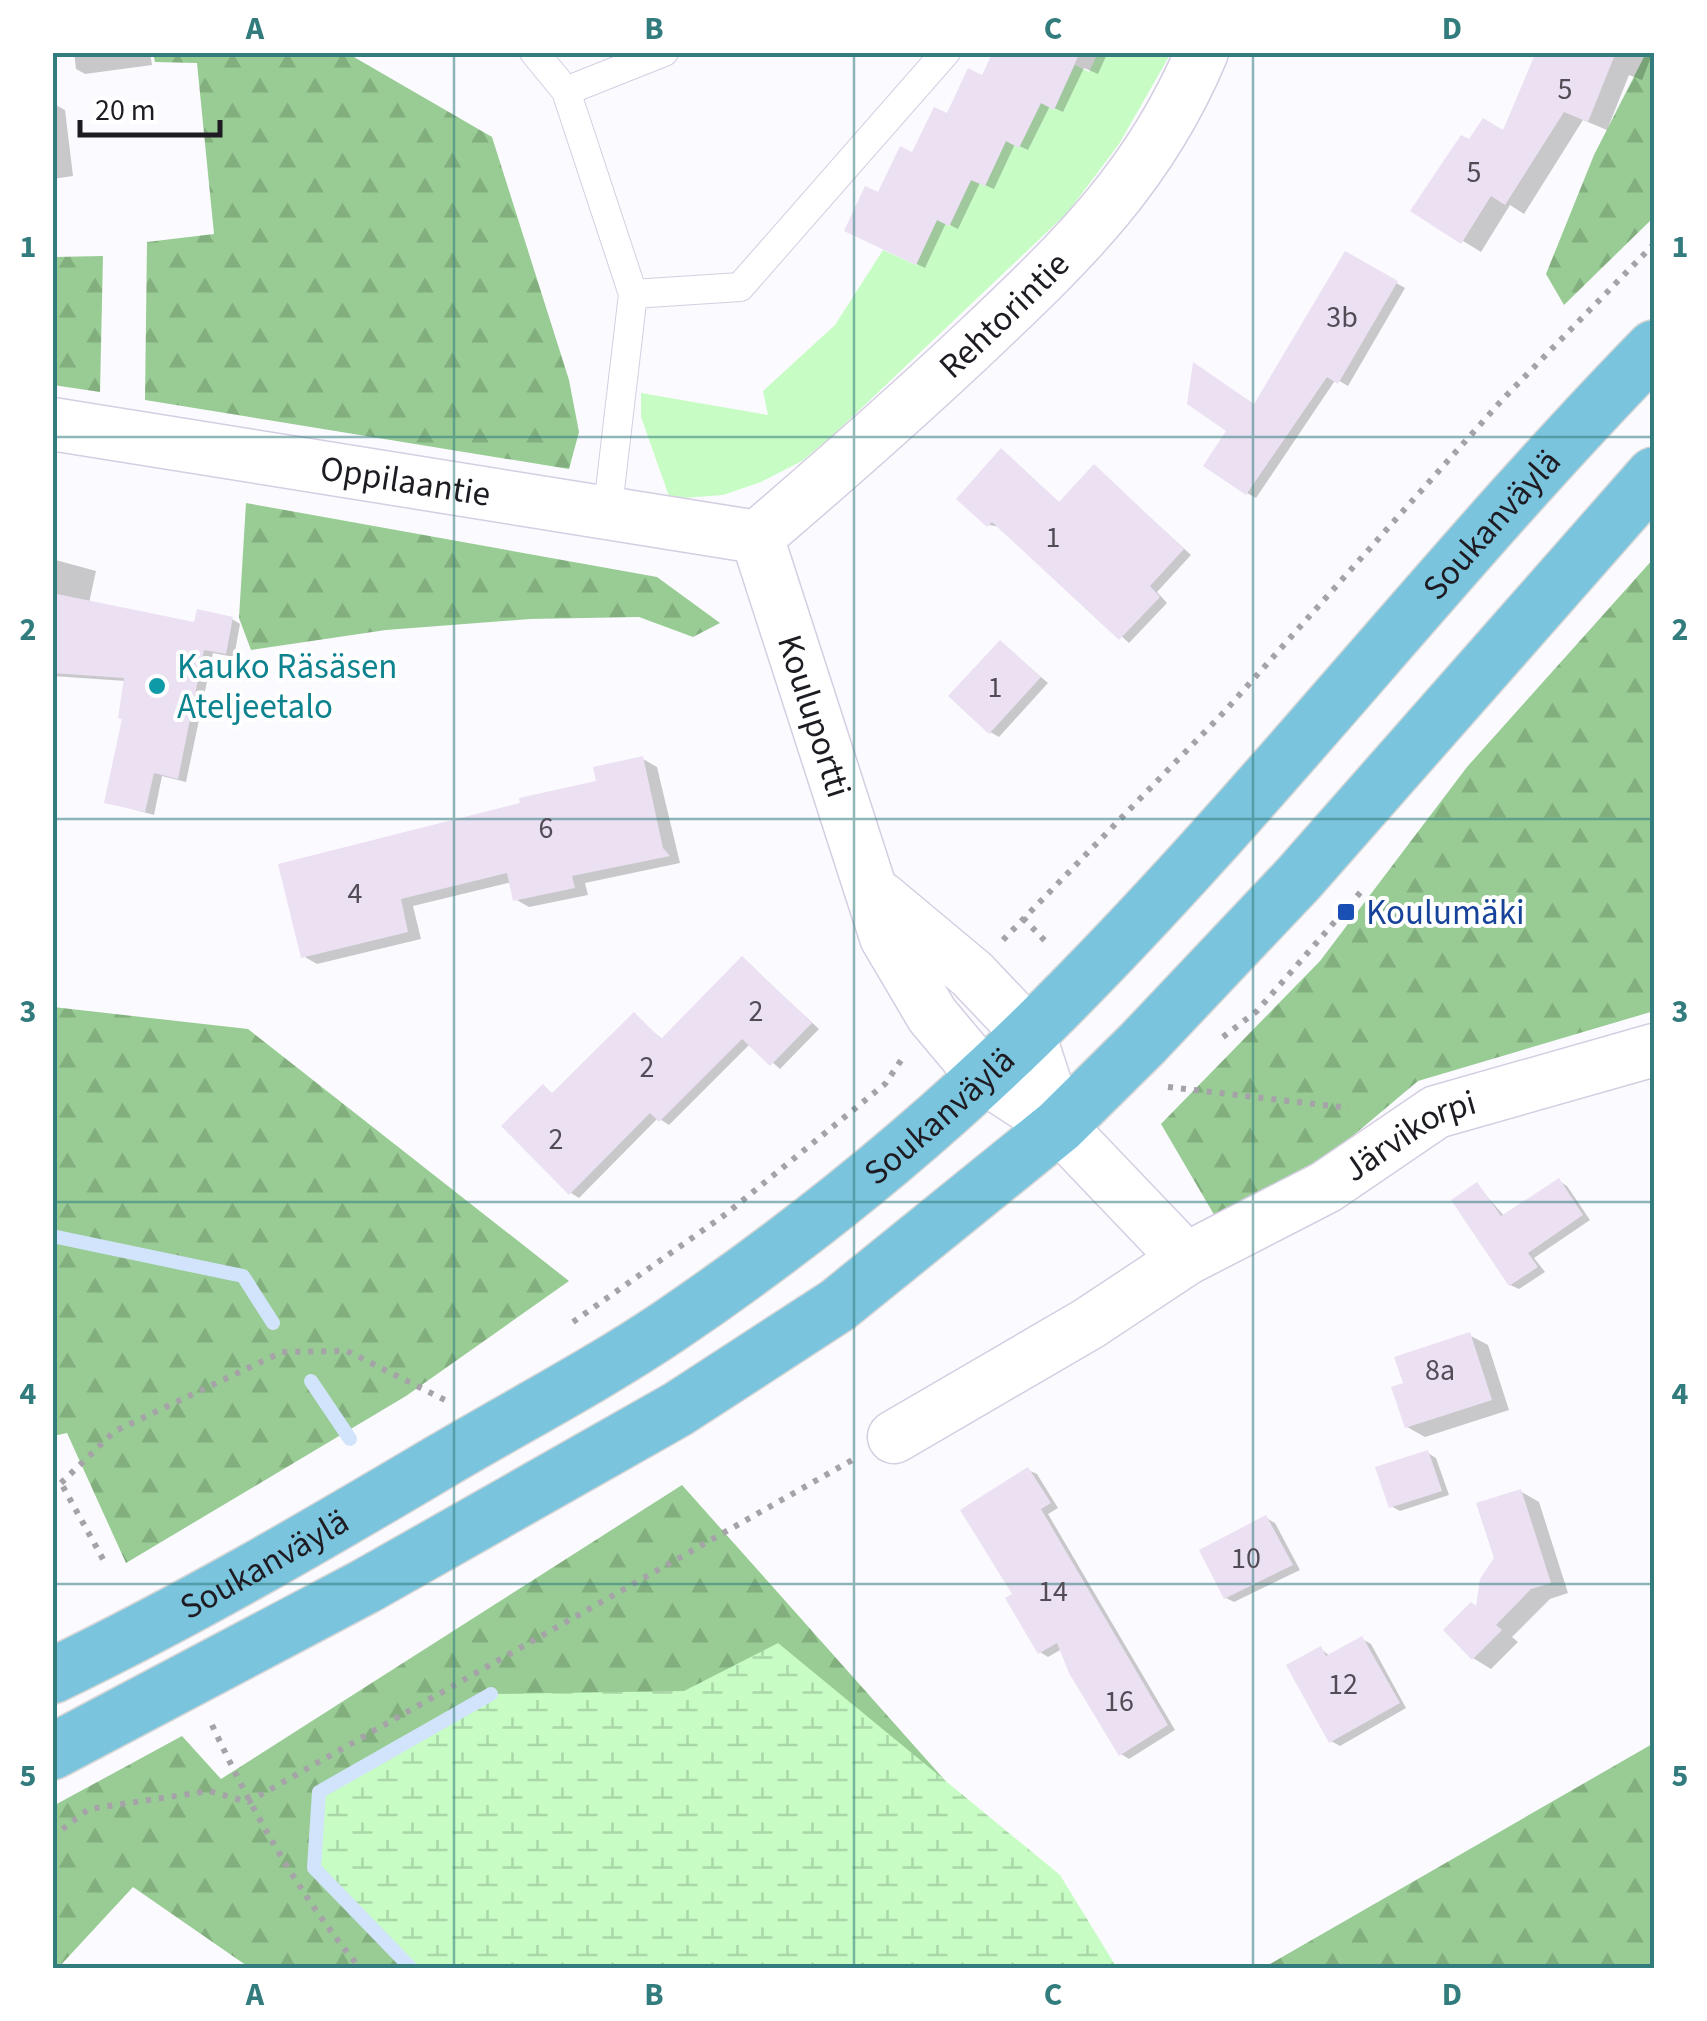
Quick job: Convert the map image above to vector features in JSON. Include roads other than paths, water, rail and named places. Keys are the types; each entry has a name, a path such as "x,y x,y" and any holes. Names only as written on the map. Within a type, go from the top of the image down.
{"main road":[{"name":"Soukanväylä","path":"52,1676 190,1610 665,1329 803,1229 1029,1034 1338,703 1582,422 1654,348"},
{"name":"Soukanväylä","path":"52,1752 366,1586 678,1408 838,1305 1059,1126 1299,878 1654,475"}],"street":[{"name":"Rehtorintie","path":"757,536 884,430 1109,210 1186,91 1202,52"},
{"name":"Oppilaantie","path":"52,424 757,536"},
{"name":"Kouluportti","path":"757,536 886,937 932,1015 984,1076 1059,1126"},
{"name":"Kouluportti","path":"874,892 972,974 1029,1034 1059,1126"},
{"name":"Järvikorpi","path":"894,1437 1088,1324 1186,1259 1326,1187 1436,1112 1654,1050"},
{"path":"1059,1126 1186,1259"}],"lane":[{"path":"534,52 566,91 633,294 608,515"},
{"path":"566,91 664,52"},
{"path":"633,294 740,287 946,52"}],"waterway":[{"path":"52,1236 243,1276 273,1323"},
{"path":"311,1381 350,1439"},
{"path":"411,1968 314,1868 319,1792 491,1694"}],"place":[{"name":"Kauko Räsäsen Ateljeetalo","path":"157,686"},
{"name":"Koulumäki","path":"1346,912"}]}
